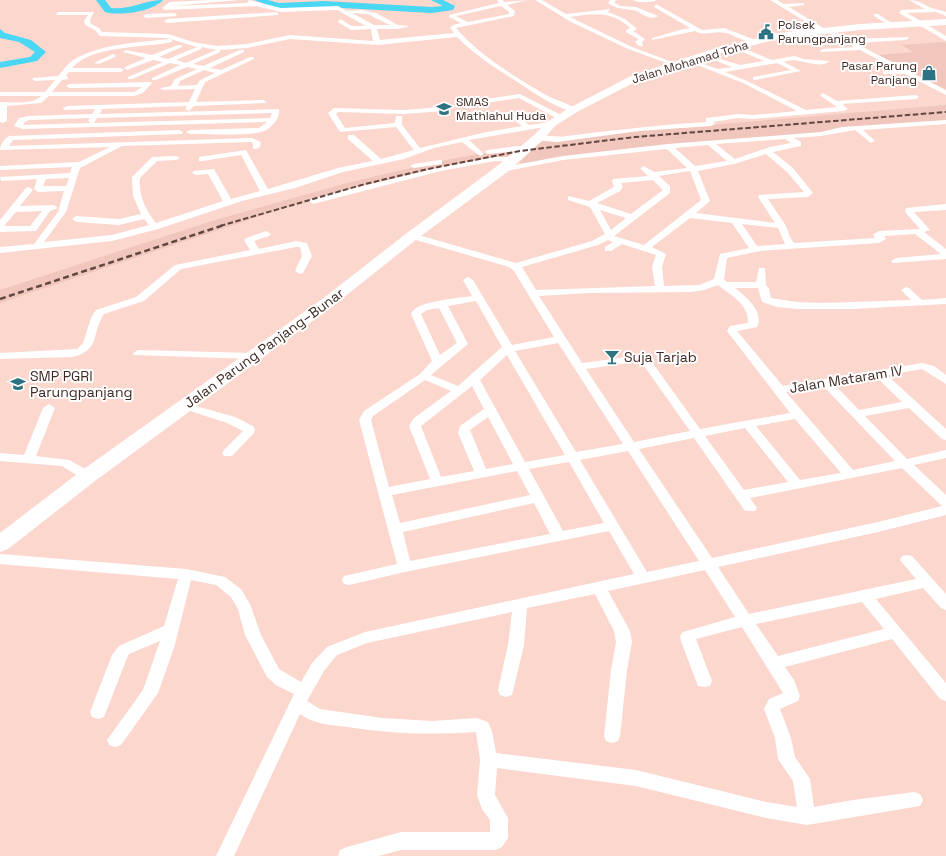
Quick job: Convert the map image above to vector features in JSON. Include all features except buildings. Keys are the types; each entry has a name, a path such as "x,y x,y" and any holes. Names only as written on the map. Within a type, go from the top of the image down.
{"main road":[{"name":"Jalan Mohamad Toha","path":"521,153 550,124 573,110 635,78 684,63 708,52 793,33 946,22"},
{"name":"Jalan Parung Panjang–Bunar","path":"0,544 88,476 327,303 521,153"}],"street":[{"path":"237,0 170,4 165,8 256,4"},
{"path":"243,0 275,11"},
{"path":"467,24 450,16 502,3 525,0"},
{"path":"538,0 562,13 564,16 630,48 718,71 758,88 805,113"},
{"path":"614,0 610,2 619,8"},
{"path":"636,0 654,0"},
{"path":"772,0 825,30 850,41 946,93"},
{"path":"912,0 930,10"},
{"path":"502,3 512,11 512,15 453,27 459,35 483,58 552,101 573,110"},
{"path":"665,4 655,6 696,29 704,32 724,30 755,41"},
{"path":"783,6 802,4"},
{"path":"152,22 275,11 317,10 334,7 348,12 375,31 408,26"},
{"path":"564,16 619,8 634,8 650,16 655,16"},
{"path":"348,12 360,10 373,13 398,27"},
{"path":"946,14 939,10 901,12 946,39"},
{"path":"600,11 623,19 633,27 634,29 628,31 642,39 638,42 642,45"},
{"path":"58,14 92,13 87,21 89,22 88,25 97,29 99,34 131,32 168,36 181,43"},
{"path":"876,15 892,25"},
{"path":"146,16 199,19"},
{"path":"161,27 199,19"},
{"path":"340,21 351,28 394,33"},
{"path":"654,39 696,29"},
{"path":"375,31 377,43"},
{"path":"672,34 680,38"},
{"path":"3,121 2,104 37,102 47,94 74,63 80,59 114,48 181,43 217,48 241,46 295,37 353,43 377,43 407,41 432,36 459,35"},
{"path":"850,41 906,38"},
{"path":"67,70 124,69 181,43"},
{"path":"630,48 642,45 649,46"},
{"path":"735,47 798,70 755,78"},
{"path":"130,78 199,48"},
{"path":"823,51 862,48"},
{"path":"0,94 134,94 141,92 150,82 186,64 218,51"},
{"path":"174,88 177,80 242,51"},
{"path":"659,51 684,63"},
{"path":"126,52 222,72"},
{"path":"708,52 765,77"},
{"path":"74,63 97,63 112,61 135,54"},
{"path":"175,143 202,81 252,58"},
{"path":"718,71 794,58 804,61 826,62"},
{"path":"885,73 906,72"},
{"path":"84,78 115,77"},
{"path":"35,79 76,78"},
{"path":"4,87 150,82"},
{"path":"163,88 199,87"},
{"path":"313,201 441,169 521,153 557,140 639,129 711,124 709,120 738,116 805,113 844,108 823,95"},
{"path":"188,96 195,96"},
{"path":"472,103 520,96 561,117"},
{"path":"836,103 916,97"},
{"path":"67,108 98,104 192,104 244,100 263,102"},
{"path":"76,146 95,116 98,104"},
{"path":"398,125 343,130 332,113 337,110 403,112 442,109"},
{"path":"190,132 265,128 272,120 276,112 28,118 22,120 18,126 272,120"},
{"path":"398,125 403,112"},
{"path":"511,113 527,126"},
{"path":"649,123 678,121 685,126"},
{"path":"414,166 517,148 521,153 563,158 668,146 946,122"},
{"path":"0,250 38,245 105,240 155,227 228,202 292,186 341,170 463,139 527,126 550,124"},
{"path":"398,125 419,151"},
{"path":"858,129 871,141"},
{"path":"247,140 250,130"},
{"path":"38,245 63,208 68,188 77,164 35,147 2,148 12,138 179,132"},
{"path":"592,205 619,187 616,181 734,162 767,151 798,144 786,136"},
{"path":"351,137 378,161"},
{"path":"463,139 480,154"},
{"path":"0,168 21,167 57,156 76,146 247,140 257,142 256,147"},
{"path":"229,151 233,141"},
{"path":"207,142 203,158 242,152 265,192"},
{"path":"710,143 734,162"},
{"path":"1,179 42,178 75,171 86,163 123,144 144,149"},
{"path":"645,248 692,216 706,200 690,170 668,146"},
{"path":"21,167 35,147"},
{"path":"0,158 6,148"},
{"path":"767,151 790,170 809,193 762,197 782,226 784,237 791,246"},
{"path":"105,153 117,156"},
{"path":"155,227 146,216 134,189 136,178 155,159 176,158"},
{"path":"86,163 97,166"},
{"path":"412,236 516,266 591,245 608,235 667,191 667,188 644,168"},
{"path":"196,173 211,171 228,202"},
{"path":"42,178 38,190 68,188"},
{"path":"0,228 29,190"},
{"path":"571,198 632,217"},
{"path":"592,205 608,235 621,241 661,254 657,267 660,290"},
{"path":"721,283 723,256 755,249 878,240 881,239 878,235 879,234 926,230 909,212 909,210 946,207"},
{"path":"0,228 33,229 48,208"},
{"path":"14,209 63,208"},
{"path":"76,219 115,222 146,216"},
{"path":"692,216 782,226"},
{"path":"735,221 755,249"},
{"path":"917,231 946,254"},
{"path":"256,252 249,240 266,234"},
{"path":"608,249 621,241"},
{"path":"0,356 73,354 82,352 87,348 95,320 100,312 140,299 172,270 187,265 296,244 304,245 307,256 300,271"},
{"path":"896,261 946,254"},
{"path":"516,266 630,446 776,663 788,684 792,696 775,704 772,709 783,738 787,759 801,779 807,817"},
{"path":"762,270 761,285 764,290 766,300 783,305 882,306 946,300"},
{"path":"468,280 643,578"},
{"path":"721,283 743,300 753,317 753,325 734,328 732,331 780,390"},
{"path":"532,293 701,288 721,283 761,285"},
{"path":"906,290 920,303"},
{"path":"438,362 416,314 420,309 478,298"},
{"path":"405,567 396,529 376,467 365,417 424,376 438,362 463,344 442,304"},
{"path":"436,482 415,426 418,421 474,379 508,349 561,339"},
{"path":"138,353 254,356"},
{"path":"579,367 635,359 645,360 750,508"},
{"name":"Jalan Mataram IV","path":"850,475 781,395 780,390 922,366 930,368 944,377"},
{"path":"880,374 946,436"},
{"path":"424,376 459,390"},
{"path":"474,379 559,537"},
{"path":"825,382 904,463 946,503"},
{"path":"856,414 911,404"},
{"path":"185,406 231,420 249,429 248,433 228,453"},
{"path":"28,458 50,408"},
{"path":"482,474 464,433 464,429 491,409"},
{"path":"385,492 798,415"},
{"path":"748,424 797,485"},
{"path":"742,495 850,475 946,454"},
{"path":"0,457 28,458 65,463 88,476"},
{"path":"396,529 538,498"},
{"path":"224,856 301,697 324,659 342,646 365,638 878,527 946,510"},
{"path":"349,580 405,567 613,526"},
{"path":"0,559 209,577 229,585 236,593 245,608 253,635 268,665 301,697 309,712 319,716 358,722 419,728 482,727 489,760 486,795 488,803 499,818 499,838 496,841 401,841 347,856"},
{"path":"907,560 946,604"},
{"path":"115,740 150,693 186,574"},
{"path":"704,681 688,636 747,620 926,582"},
{"path":"599,587 622,631 624,642 619,670 612,736"},
{"path":"865,596 946,694"},
{"path":"506,690 516,646 520,605"},
{"path":"98,712 120,655 124,650 170,630"},
{"path":"776,663 896,632"},
{"path":"489,760 636,778 766,810 807,817 853,808 914,800"}],"shaded area":[{"name":"Pasar Parung Panjang","path":"946,43 946,91 879,55 913,52 902,45"},
{"path":"946,105 946,122 716,141 523,165 519,163 530,152 468,163 356,187 293,205 0,303 0,290 215,220 351,182 441,161 544,141 553,142 616,133"}],"waterway":[{"path":"100,0 108,10 115,11 128,10 159,0"},
{"path":"258,0 279,6 324,4 432,10 450,8 451,6 435,0"},
{"path":"0,32 0,35 17,38 28,42 41,52 33,59 0,65"}],"railway":[{"path":"220,226 365,184 428,169 520,151 635,137 946,112"},
{"path":"0,299 224,225"}],"place":[{"name":"Polsek Parungpanjang","path":"766,32"},
{"name":"Pasar Parung Panjang","path":"929,73"},
{"name":"SMAS Mathlahul Huda","path":"444,109"},
{"name":"Suja Tarjab","path":"612,357"},
{"name":"SMP PGRI Parungpanjang","path":"18,384"}]}
